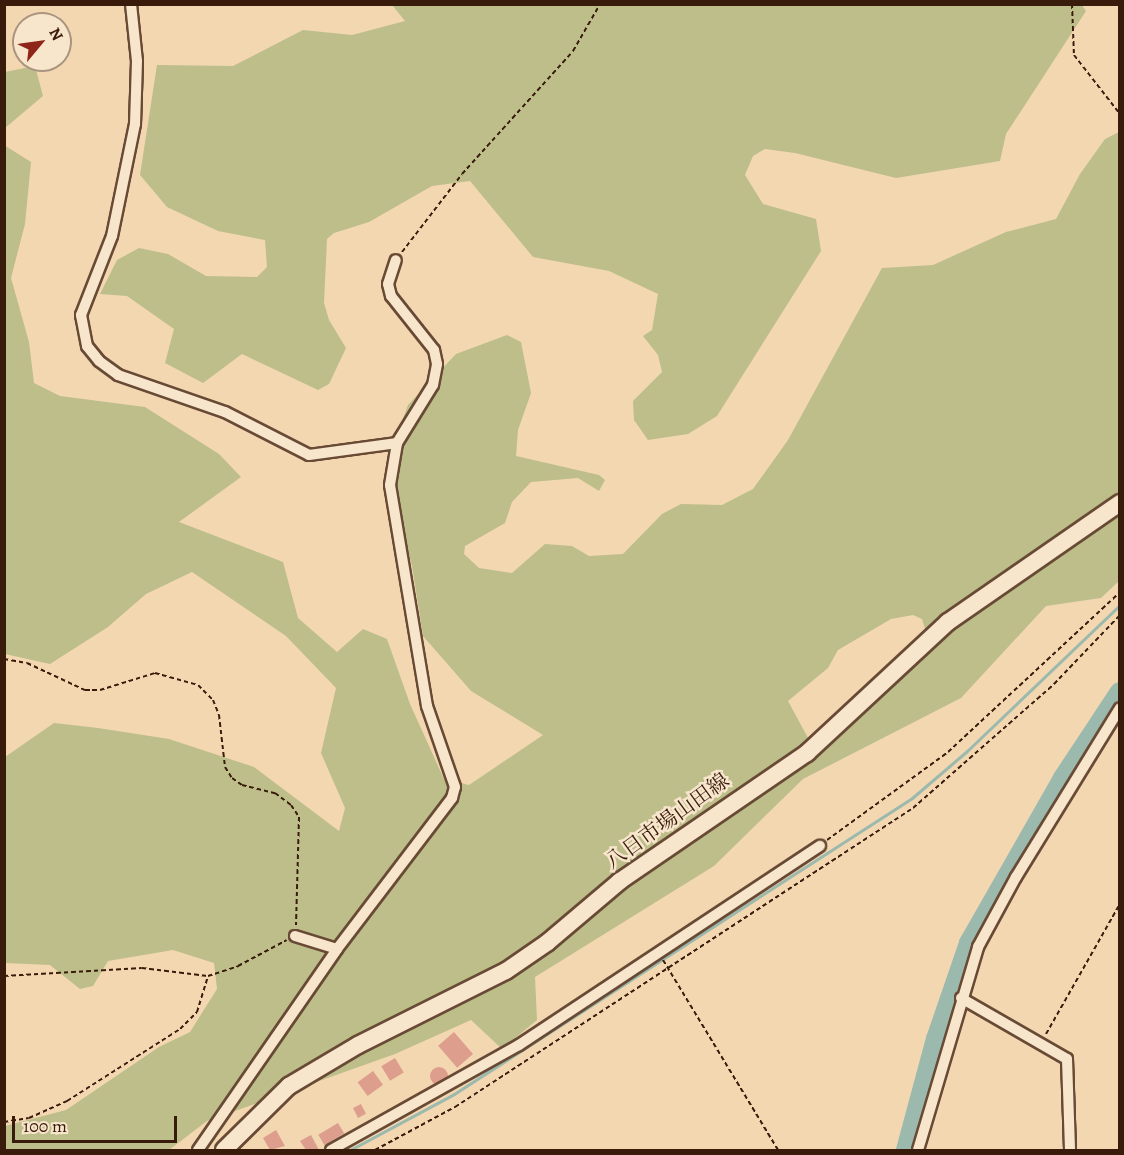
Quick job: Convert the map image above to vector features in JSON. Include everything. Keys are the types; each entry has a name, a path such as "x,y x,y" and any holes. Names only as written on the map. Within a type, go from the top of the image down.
{"main road":[{"name":"八日市場山田線","path":"224,1150 289,1086 358,1045 506,971 548,942 620,881 807,753 948,622 1119,503"}],"street":[{"path":"130,4 137,61 135,124 112,236 81,315 87,346 99,362 118,375 225,412 309,455 397,443"},
{"path":"198,1150 337,950 452,798 455,787 421,675 390,485 389,471 397,443 433,385 437,364 434,350 391,296 388,284 396,260"},
{"path":"918,1150 961,998 978,947 1016,877 1119,708"},
{"path":"331,1150 460,1081 820,846"},
{"path":"295,936 337,950"},
{"path":"961,998 1039,1045 1067,1059 1070,1150"}],"path":[{"path":"396,260 462,174 573,51 600,4"},
{"path":"1072,4 1074,54 1119,114"},
{"path":"820,846 948,752 1119,592"},
{"path":"375,1150 455,1107 914,808 1054,684 1119,615"},
{"path":"4,659 27,663 85,690 100,690 155,673 198,685 213,700 219,715 225,767 232,778 275,793 291,805 299,817 299,903 295,936 238,966 208,976 142,969 4,976"},
{"path":"1039,1045 1119,904"},
{"path":"656,952 670,969 778,1150"},
{"path":"4,1122 29,1118 67,1101 180,1029 197,1012 208,976"}],"green space":[{"path":"1081,4 1086,11 1006,134 1000,161 896,178 795,153 765,149 753,156 745,175 763,204 816,219 821,251 717,416 688,434 648,440 634,420 633,401 662,372 658,355 643,336 652,330 658,294 609,271 533,257 470,181 432,186 369,222 334,233 327,239 324,303 329,320 346,348 329,384 318,390 242,354 203,383 165,363 174,329 127,296 100,294 117,260 139,248 168,254 206,276 257,277 267,267 265,240 218,231 167,207 140,175 157,65 233,66 303,30 352,35 405,21 392,5"},
{"path":"5,72 37,72 43,96 5,128"},
{"path":"1119,132 1119,581 1101,598 1046,606 961,698 803,779 714,866 535,977 537,1020 502,1049 471,1020 395,1054 207,1121 169,1150 5,1150 5,1126 66,1110 159,1047 190,1032 217,989 214,963 173,950 108,961 93,986 80,989 50,965 5,963 5,757 54,723 98,728 169,739 254,767 339,831 345,808 321,753 336,688 286,636 192,572 146,594 108,627 50,664 5,654 4,145 31,162 25,224 11,278 29,342 34,383 60,396 145,407 219,454 241,477 179,522 283,562 298,618 337,652 363,629 387,639 410,704 444,779 469,785 543,735 471,691 423,636 412,566 386,465 408,405 456,354 507,335 521,342 531,393 518,430 516,456 599,475 605,480 599,491 578,478 531,482 512,502 505,523 465,546 464,554 479,568 512,573 545,544 572,546 589,556 623,554 662,514 681,504 722,505 753,489 788,440 882,268 933,265 1006,232 1056,219 1080,174 1105,139","holes":["913,615 922,619 926,632 918,662 814,749 788,701 828,668 838,650 891,619"]}],"building":[{"path":"454,1032 473,1054 457,1068 438,1046"},
{"path":"395,1058 404,1073 390,1081 381,1066"},
{"path":"439,1067 445,1070 448,1076 445,1082 439,1085 433,1082 430,1076 433,1070"},
{"path":"373,1071 383,1085 368,1096 358,1082"},
{"path":"361,1104 366,1114 358,1118 353,1108"},
{"path":"338,1123 344,1133 324,1145 318,1135"},
{"path":"276,1130 285,1146 270,1150 263,1138"},
{"path":"311,1135 319,1150 306,1150 300,1141"}],"waterway":[{"path":"350,1150 454,1094 912,798 967,751 1120,605"},
{"path":"906,1150 936,1039 969,943 1063,778 1120,692"}]}
